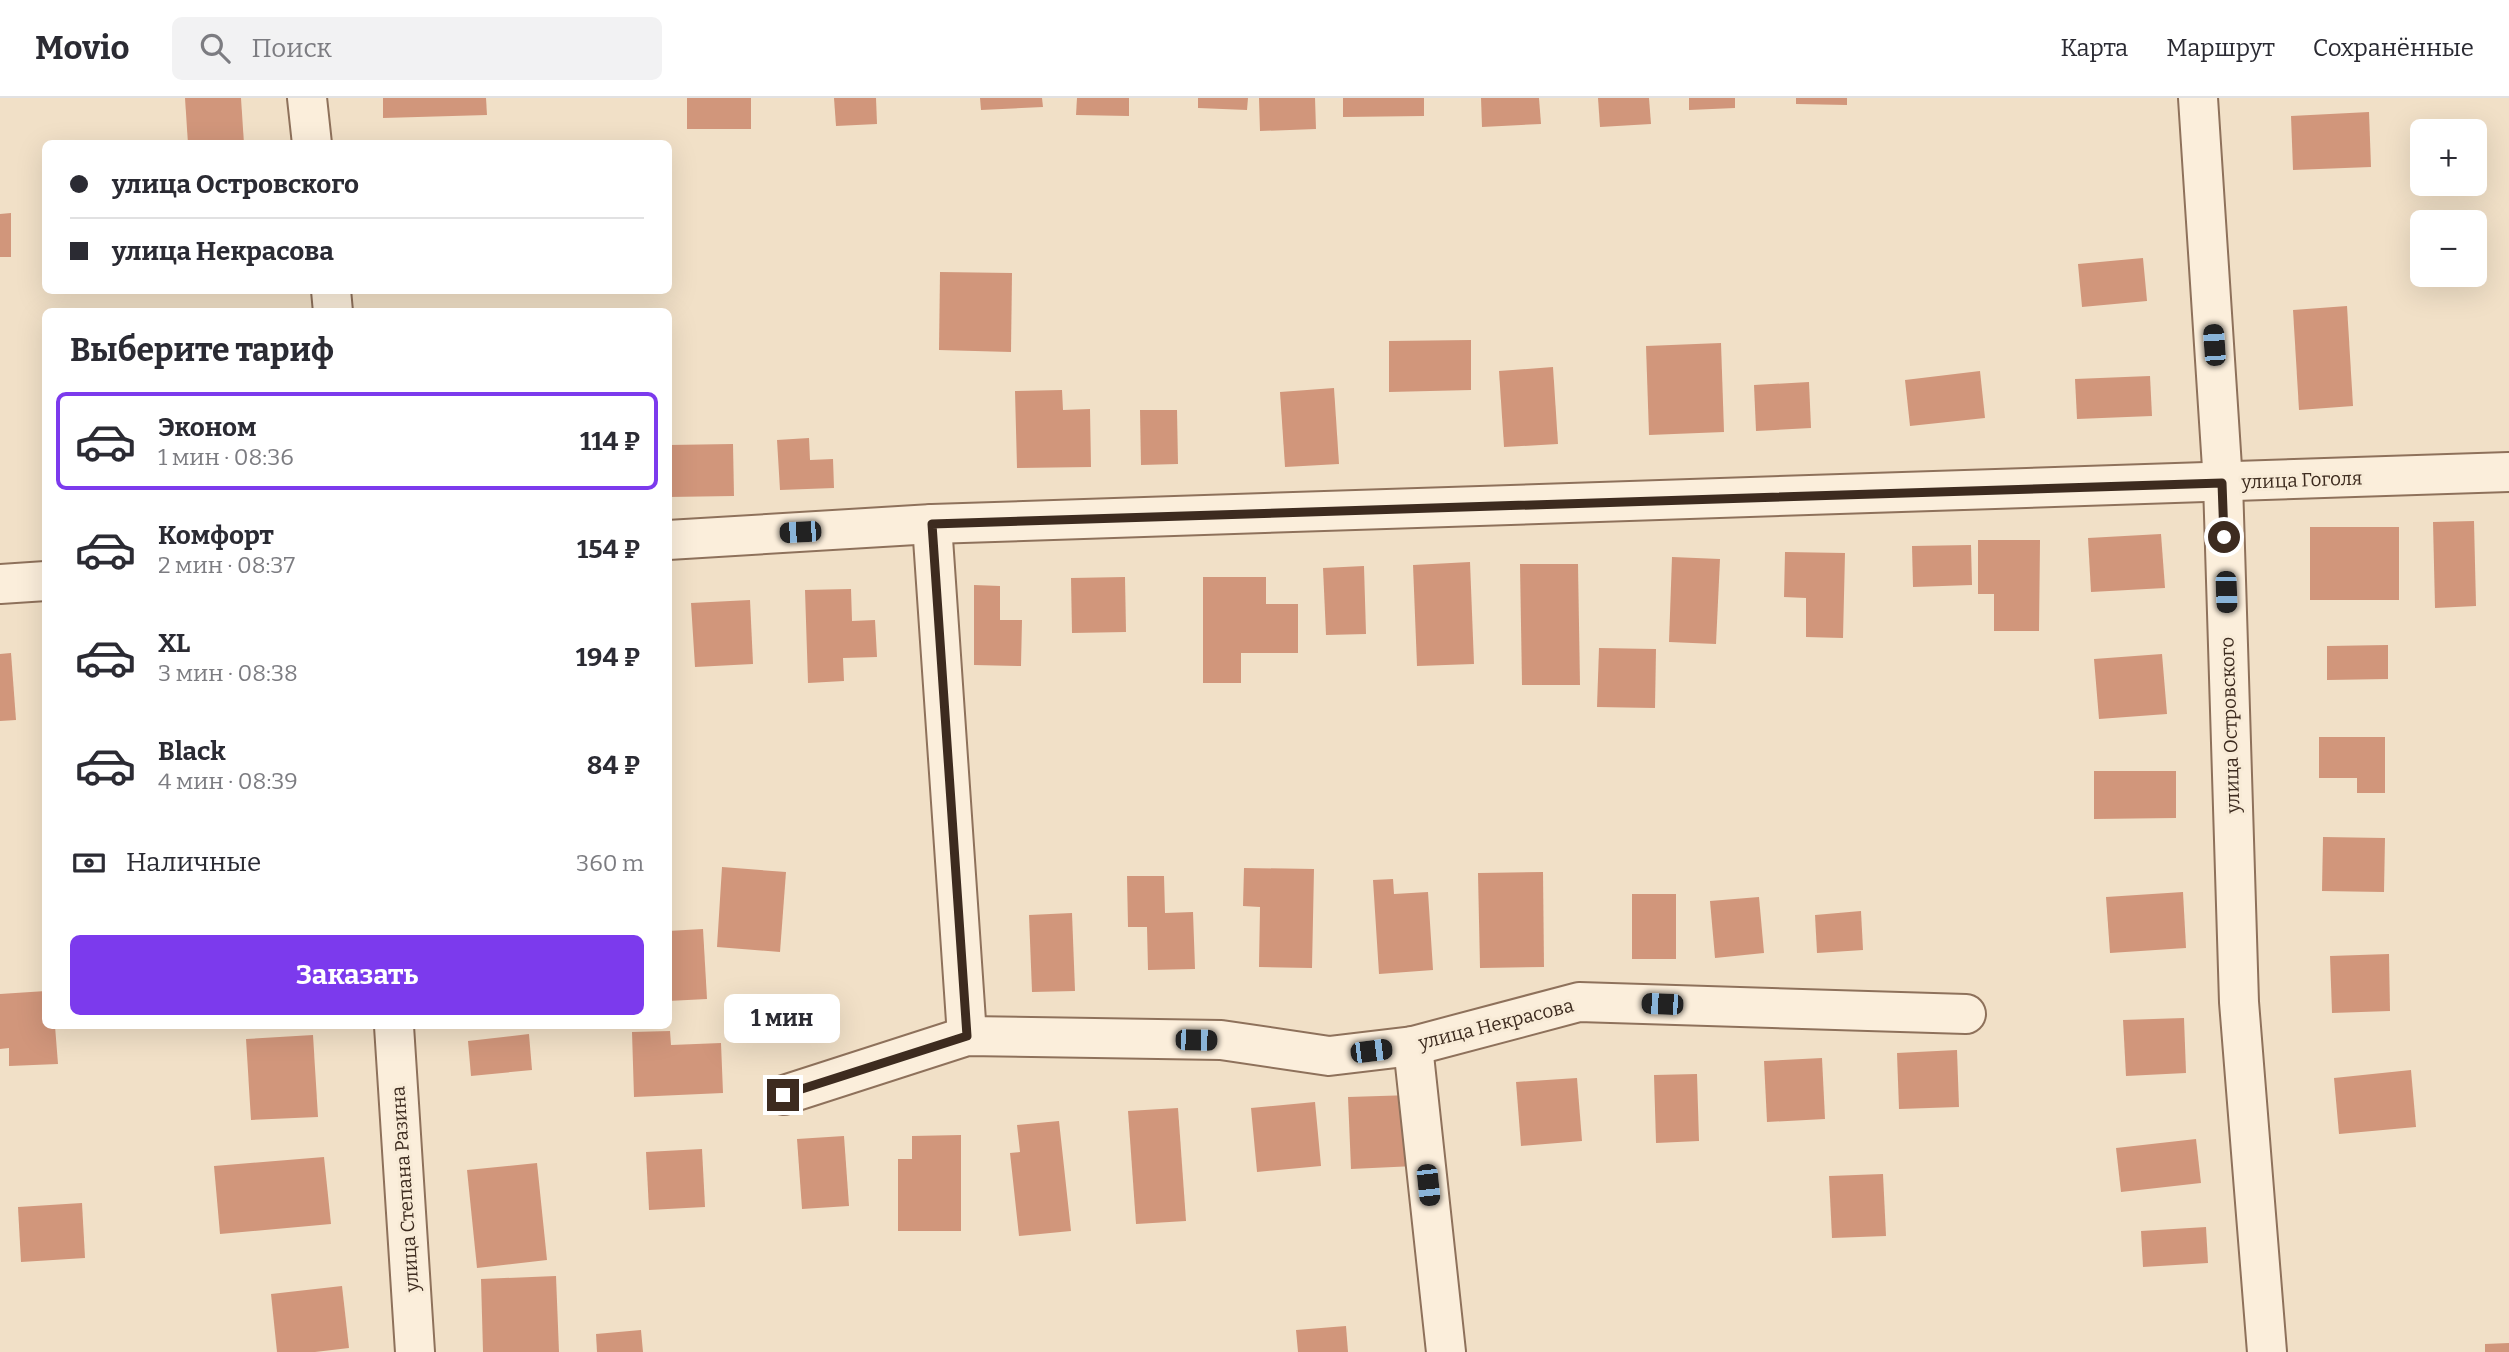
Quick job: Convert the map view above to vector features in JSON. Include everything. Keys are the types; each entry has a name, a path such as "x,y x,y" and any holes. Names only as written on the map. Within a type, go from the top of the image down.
{"street":[{"path":"306,98 311,140"},
{"name":"улица Островского","path":"2198,98 2222,483 2239,1002 2267,1352"},
{"name":"улица Гоголя","path":"672,540 932,524 2509,472"},
{"path":"932,524 967,1036"},
{"path":"0,584 42,581"},
{"name":"улица Некрасова","path":"783,1095 967,1036 1222,1040 1329,1056 1413,1046 1579,1002 1966,1014"},
{"name":"улица Степана Разина","path":"394,1029 415,1352"},
{"path":"1413,1046 1446,1352"}],"building":[{"path":"185,98 241,98 244,140 188,140"},
{"path":"383,98 486,98 487,115 383,118"},
{"path":"687,98 751,98 751,129 687,129"},
{"path":"834,98 876,98 877,124 836,126"},
{"path":"980,98 1042,98 1043,107 981,110"},
{"path":"1077,98 1129,98 1129,116 1076,115"},
{"path":"1198,98 1248,98 1247,110 1198,108"},
{"path":"1259,98 1315,98 1316,129 1260,131"},
{"path":"1343,98 1424,98 1424,116 1343,117"},
{"path":"1481,98 1539,98 1541,124 1482,127"},
{"path":"1598,98 1649,98 1651,124 1600,127"},
{"path":"1689,98 1735,98 1735,108 1689,110"},
{"path":"1796,98 1847,98 1847,105 1796,104"},
{"path":"2369,112 2371,167 2293,170 2291,116"},
{"path":"11,213 11,257 0,257 0,214"},
{"path":"2143,258 2147,301 2082,307 2078,264"},
{"path":"940,272 1012,273 1011,352 939,350"},
{"path":"2347,306 2353,406 2299,410 2293,310"},
{"path":"1471,340 1471,390 1389,392 1389,341"},
{"path":"1721,343 1724,432 1649,435 1646,346"},
{"path":"1553,367 1558,444 1504,447 1499,371"},
{"path":"1980,371 1985,418 1910,426 1905,380"},
{"path":"2150,376 2152,416 2077,419 2075,379"},
{"path":"1809,382 1811,428 1756,431 1754,385"},
{"path":"1334,388 1339,464 1285,467 1280,392"},
{"path":"1062,390 1063,410 1090,409 1091,467 1017,468 1015,391"},
{"path":"1140,410 1177,410 1178,464 1141,465"},
{"path":"809,438 810,460 833,459 834,488 780,490 777,440"},
{"path":"733,444 734,496 672,497 672,445"},
{"path":"2474,521 2476,606 2435,608 2433,522"},
{"path":"2310,527 2399,527 2399,600 2310,600"},
{"path":"2161,534 2165,588 2091,592 2088,538"},
{"path":"1978,540 2040,540 2039,631 1994,631 1994,594 1978,594"},
{"path":"1971,545 1972,585 1913,587 1912,546"},
{"path":"1785,552 1845,553 1843,638 1806,637 1806,598 1784,597"},
{"path":"1672,557 1720,559 1716,644 1669,642"},
{"path":"1470,562 1474,664 1417,666 1413,565"},
{"path":"1520,564 1578,564 1580,685 1522,685"},
{"path":"1364,566 1366,634 1326,635 1323,568"},
{"path":"1125,577 1126,632 1072,633 1071,578"},
{"path":"1203,577 1266,577 1266,604 1298,604 1298,653 1241,653 1241,683 1203,683"},
{"path":"974,585 1000,586 1000,620 1022,620 1021,666 974,665"},
{"path":"851,589 852,621 875,620 877,657 843,658 844,681 808,683 805,590"},
{"path":"750,600 753,664 695,667 691,603"},
{"path":"2388,645 2388,679 2327,680 2327,646"},
{"path":"1599,648 1656,649 1655,708 1597,707"},
{"path":"11,653 16,720 0,721 0,654"},
{"path":"2162,654 2167,714 2099,719 2094,659"},
{"path":"2319,737 2385,737 2385,793 2357,793 2357,778 2319,778"},
{"path":"2094,771 2176,771 2176,818 2094,819"},
{"path":"2323,837 2385,838 2384,892 2322,891"},
{"path":"722,867 786,872 780,952 717,947"},
{"path":"1244,868 1314,869 1312,968 1259,967 1260,907 1243,906"},
{"path":"1543,872 1544,967 1480,968 1478,873"},
{"path":"1127,876 1164,876 1165,913 1193,912 1195,969 1148,970 1147,927 1128,927"},
{"path":"1393,879 1394,894 1428,892 1433,970 1379,974 1373,880"},
{"path":"2183,892 2186,948 2110,953 2106,897"},
{"path":"1632,894 1676,894 1676,959 1632,959"},
{"path":"1759,897 1764,953 1715,958 1710,901"},
{"path":"1861,911 1863,950 1817,953 1815,915"},
{"path":"1072,913 1075,991 1032,992 1029,915"},
{"path":"703,929 707,999 672,1001 672,931"},
{"path":"2389,954 2390,1011 2332,1013 2330,956"},
{"path":"42,991 42,1029 55,1029 58,1064 9,1066 9,1048 0,1049 0,994"},
{"path":"2184,1018 2186,1073 2126,1076 2123,1020"},
{"path":"670,1031 671,1045 721,1043 723,1093 634,1097 632,1032"},
{"path":"529,1034 532,1070 471,1076 468,1041"},
{"path":"313,1035 318,1117 251,1120 246,1039"},
{"path":"1957,1050 1959,1107 1899,1109 1897,1053"},
{"path":"1822,1058 1825,1119 1767,1122 1764,1061"},
{"path":"2411,1070 2416,1127 2339,1134 2334,1078"},
{"path":"1697,1074 1699,1141 1656,1143 1654,1075"},
{"path":"1577,1078 1582,1141 1521,1146 1516,1082"},
{"path":"1412,1095 1415,1166 1351,1169 1348,1097"},
{"path":"1315,1102 1321,1166 1257,1172 1251,1108"},
{"path":"1178,1108 1186,1221 1136,1224 1128,1111"},
{"path":"1059,1121 1071,1231 1019,1236 1010,1153 1020,1152 1017,1125"},
{"path":"961,1135 961,1231 898,1231 898,1159 912,1159 912,1136"},
{"path":"844,1136 849,1206 802,1209 797,1139"},
{"path":"2196,1139 2201,1183 2121,1192 2116,1148"},
{"path":"702,1149 705,1207 649,1210 646,1152"},
{"path":"324,1157 331,1224 220,1234 214,1166"},
{"path":"537,1163 547,1260 477,1268 467,1170"},
{"path":"1883,1174 1886,1236 1832,1238 1829,1176"},
{"path":"82,1203 85,1258 21,1262 18,1207"},
{"path":"2206,1227 2208,1263 2143,1267 2141,1231"},
{"path":"556,1276 559,1352 483,1352 481,1279"},
{"path":"342,1286 349,1348 315,1352 277,1352 271,1294"},
{"path":"1346,1326 1348,1352 1298,1352 1296,1330"},
{"path":"641,1330 643,1352 597,1352 596,1334"},
{"path":"2509,1343 2509,1352 2485,1352 2485,1344"}],"route":[{"path":"783,1095 967,1036 932,524 2222,483 2224,537"}]}
